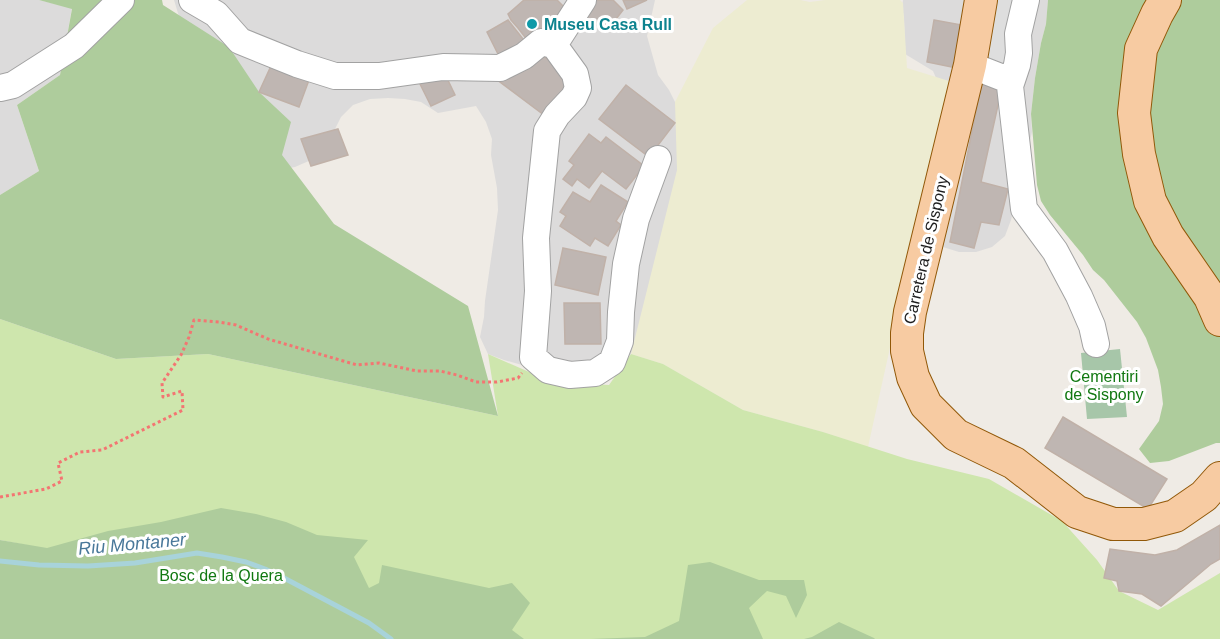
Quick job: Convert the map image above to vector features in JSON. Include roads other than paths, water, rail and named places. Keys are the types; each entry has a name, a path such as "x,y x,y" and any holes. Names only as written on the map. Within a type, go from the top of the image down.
{"main road":[{"name":"Carretera de Sispony","path":"981,0 970,65 910,312 907,333 913,377 926,405 956,435 1014,463 1077,512 1113,524 1144,524 1175,516 1204,496 1220,478"},
{"path":"1165,0 1141,49 1134,113 1139,154 1150,201 1168,236 1210,297 1220,320"}],"street":[{"path":"0,88 13,85 74,46 121,0"},
{"path":"192,0 216,14 240,41 297,64 335,76 379,76 443,67 500,68 524,56 542,42 554,45 576,74 578,88 574,98 557,115 547,131 536,238 538,291 533,357 548,370 570,375 595,373 612,362 620,341 626,264 636,219 658,159"},
{"path":"554,45 583,0"},
{"path":"1026,0 1018,34 1017,64 1010,86 1024,209 1055,251 1079,296 1092,326 1096,344"},
{"path":"970,65 1011,81"}],"waterway":[{"name":"Riu Montaner","path":"0,561 88,566 135,563 197,553 222,557 246,562 284,578 369,623 391,639"}],"place":[{"name":"Museu Casa Rull","path":"532,24"}],"park label":[{"name":"Cementiri de Sispony","path":"1104,385"},
{"name":"Bosc de la Quera","path":"221,575"}]}
